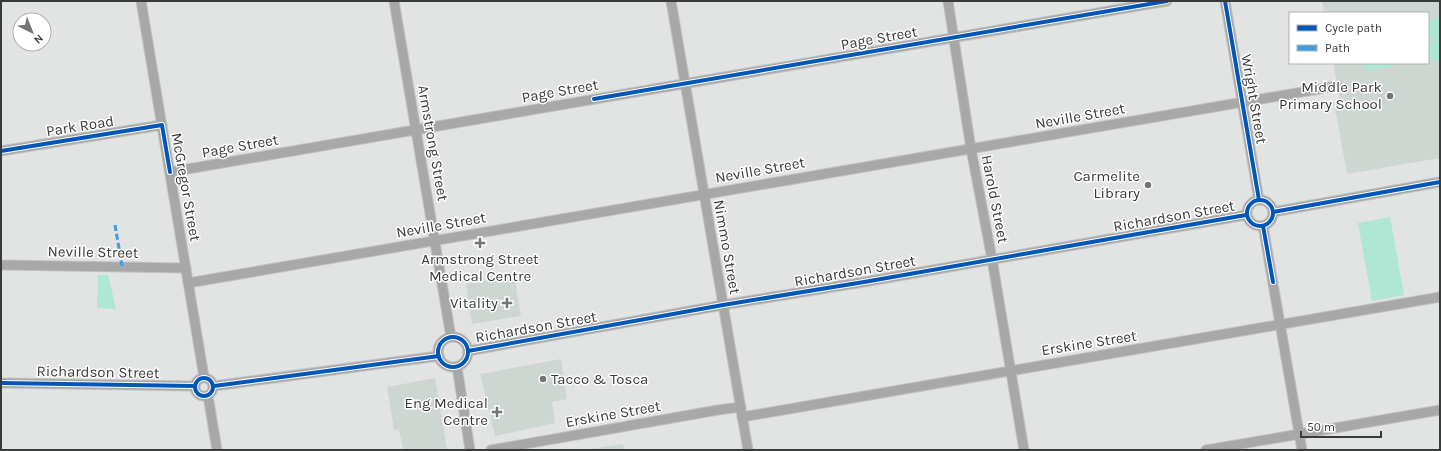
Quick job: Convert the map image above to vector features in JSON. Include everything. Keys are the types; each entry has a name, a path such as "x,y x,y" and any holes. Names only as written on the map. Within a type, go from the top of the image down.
{"street":[{"name":"McGregor Street","path":"141,1 204,377"},
{"name":"Armstrong Street","path":"394,1 451,337"},
{"name":"Nimmo Street","path":"671,1 748,450"},
{"name":"Harold Street","path":"948,1 971,149 992,259 1024,450"},
{"name":"Page Street","path":"170,172 1167,1"},
{"name":"Wright Street","path":"1225,1 1259,200"},
{"name":"Neville Street","path":"188,283 1337,86"},
{"name":"Park Road","path":"1,151 162,125"},
{"path":"1273,212 1440,182"},
{"path":"1259,200 1268,204 1273,212 1271,219 1263,226 1255,226 1246,215 1249,206 1259,200"},
{"name":"Richardson Street","path":"468,351 723,305 1246,215"},
{"path":"1263,226 1302,450"},
{"name":"Neville Street","path":"1,265 186,268"},
{"name":"Erskine Street","path":"742,417 1440,297"},
{"path":"451,337 461,339 467,346 467,359 457,367 444,364 439,356 440,346 446,339 451,337"},
{"path":"214,386 439,356"},
{"path":"457,367 470,450"},
{"path":"204,377 211,380 214,386 212,392 208,396 198,394 195,390 198,380 204,377"},
{"name":"Richardson Street","path":"1,383 195,386"},
{"path":"208,396 217,450"},
{"name":"Erskine Street","path":"492,450 741,407"},
{"path":"1206,450 1440,410"}],"shaded area":[{"name":"Middle Park Primary School","path":"1322,1 1440,1 1440,158 1347,174 1335,108 1341,107 1333,64 1429,64 1429,12 1324,12"},
{"path":"514,275 521,316 472,324 466,284"},
{"path":"561,359 567,399 552,402 555,423 495,436 480,374"},
{"path":"435,378 447,450 403,450 399,429 394,430 387,387"},
{"path":"623,444 624,450 584,450"}],"green space":[{"path":"1440,17 1440,37 1429,40 1429,19"},
{"path":"1440,39 1440,60 1429,62 1429,42"},
{"path":"1361,64 1400,64 1369,71"},
{"path":"1390,217 1404,295 1372,301 1358,223"},
{"path":"98,275 108,275 116,309 97,308"}],"marked path":[{"path":"115,225 122,266"}],"cycle path":[{"path":"594,99 1167,1"},
{"path":"1225,1 1259,200"},
{"path":"1,151 162,125 170,172"},
{"path":"1273,212 1440,182"},
{"path":"1260,200 1269,204 1273,213 1269,222 1260,226 1251,222 1247,213 1251,204 1260,200"},
{"path":"468,351 723,305 864,282 1246,215"},
{"path":"1263,226 1273,282"},
{"path":"453,337 459,338 467,346 468,352 467,358 459,366 453,367 447,366 439,358 438,352 439,346 447,338 453,337"},
{"path":"214,386 439,356"},
{"path":"200,378 208,378 213,383 213,387 211,394 208,396 200,396 195,391 195,383 200,378"},
{"path":"1,383 195,386"}],"place":[{"name":"Middle Park Primary School","path":"1390,96"},
{"name":"Carmelite Library","path":"1148,185"},
{"name":"Armstrong Street Medical Centre","path":"480,243"},
{"name":"Vitality","path":"507,303"},
{"name":"Tacco & Tosca","path":"543,379"},
{"name":"Eng Medical Centre","path":"497,412"}]}
